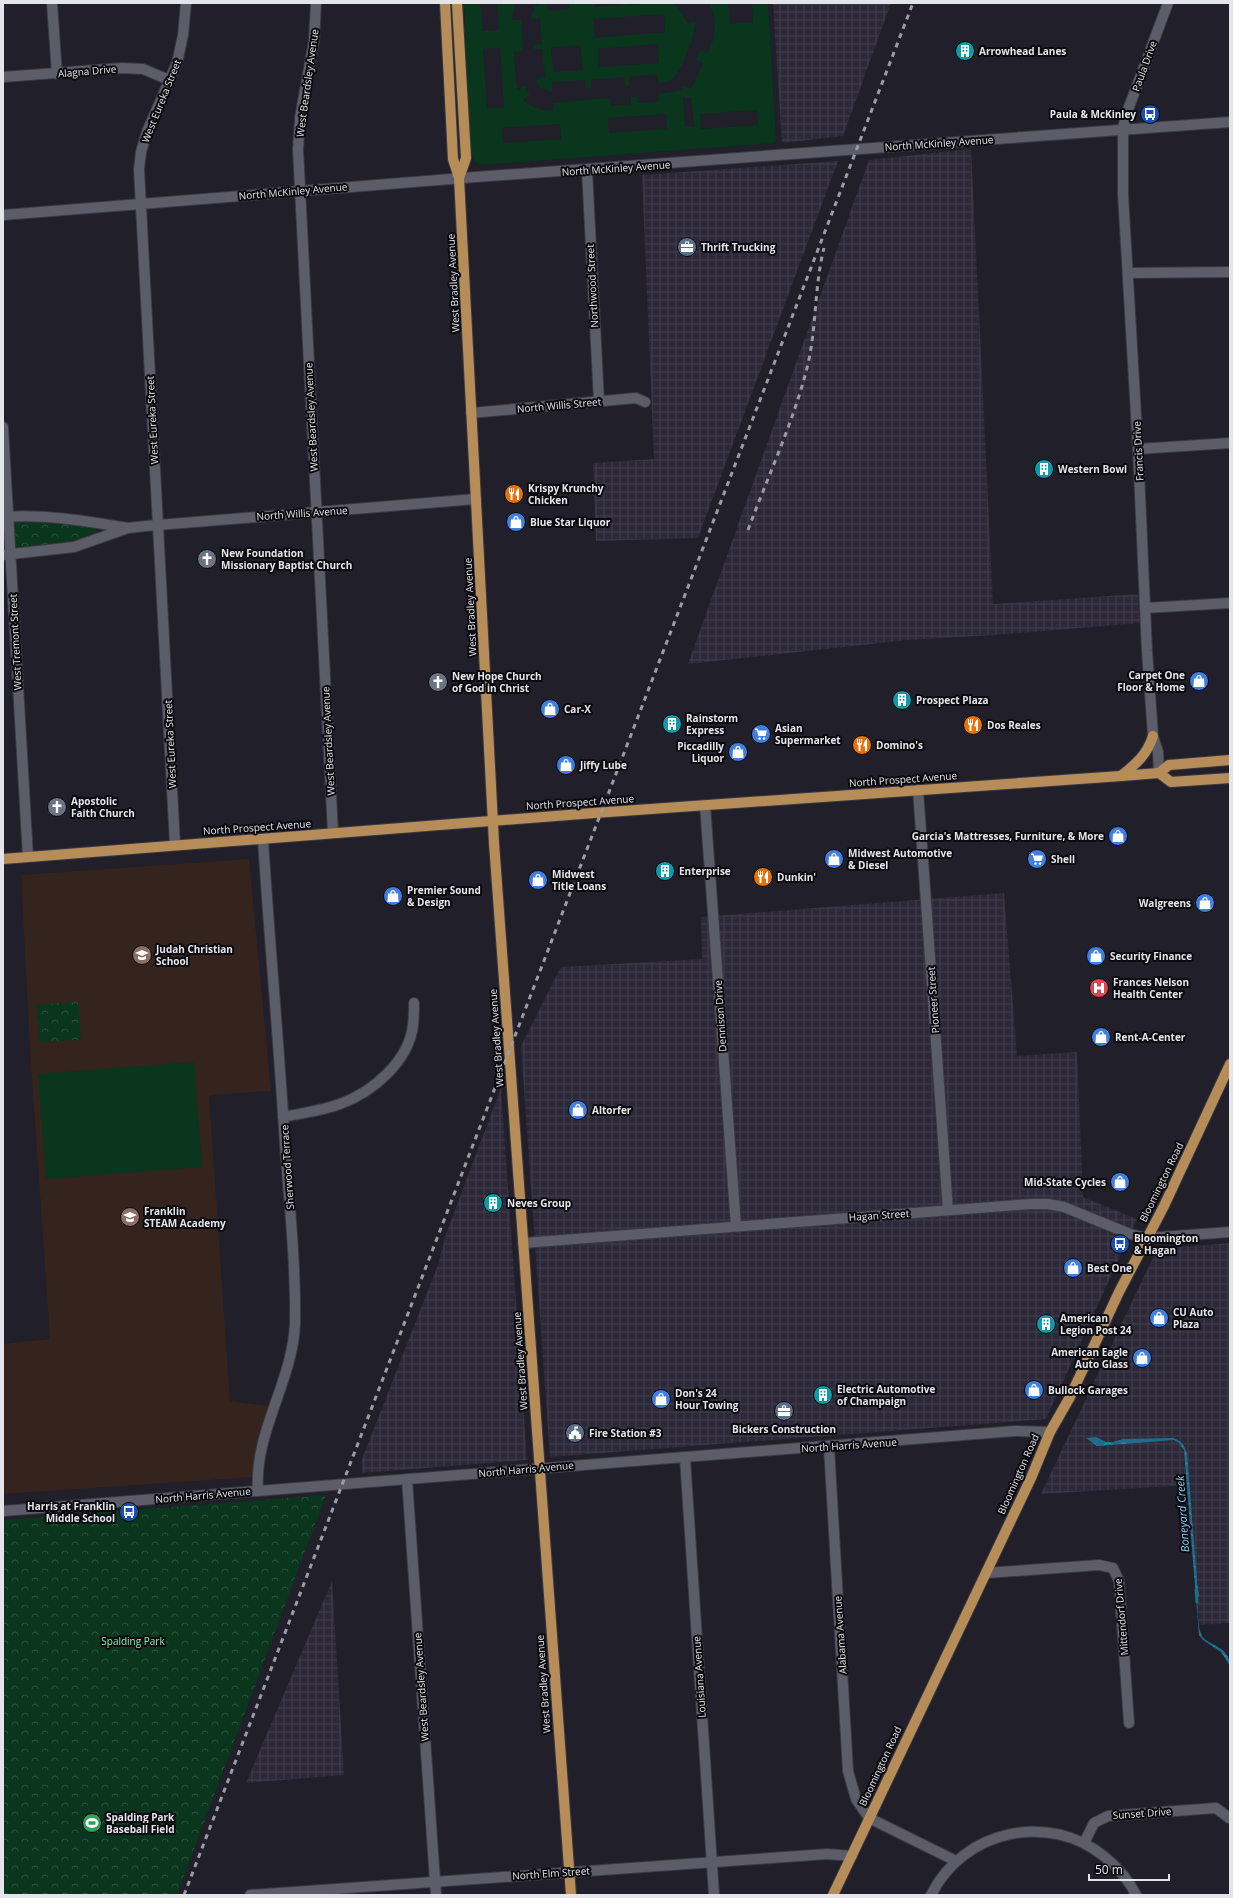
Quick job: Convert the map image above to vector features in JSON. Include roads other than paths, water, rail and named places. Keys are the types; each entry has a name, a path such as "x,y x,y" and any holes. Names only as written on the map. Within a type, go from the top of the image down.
{"main road":[{"name":"West Bradley Avenue","path":"445,3 453,159 460,178 493,821 571,1895"},
{"name":"West Bradley Avenue","path":"458,3 466,158 460,178"},
{"path":"1121,776 1137,764 1146,753 1153,736"},
{"name":"North Prospect Avenue","path":"3,859 705,805 1159,773 1169,765 1230,760"},
{"path":"1159,773 1171,782 1230,778"},
{"name":"Bloomington Road","path":"833,1895 1031,1478 1050,1432 1070,1396 1230,1064"}],"street":[{"path":"52,3 57,74"},
{"name":"West Eureka Street","path":"175,846 139,169 141,152 155,110 177,63 183,35 186,3"},
{"name":"West Beardsley Avenue","path":"316,3 314,41 300,118 298,149 333,833"},
{"name":"Paula Drive","path":"1122,129 1168,3"},
{"name":"Alagna Drive","path":"3,77 136,68 154,72 169,80"},
{"name":"North McKinley Avenue","path":"3,215 300,190 1230,122"},
{"name":"Francis Drive","path":"1122,129 1123,194 1138,449 1145,608 1153,736 1158,752 1159,773"},
{"name":"Northwood Street","path":"587,170 599,401"},
{"path":"1128,274 1230,272"},
{"name":"North Willis Street","path":"471,412 636,398 645,402"},
{"name":"West Tremont Street","path":"3,427 7,555 28,857"},
{"path":"1138,449 1230,442"},
{"name":"North Willis Avenue","path":"7,555 74,547 128,528 158,524 476,499"},
{"name":"North Willis Avenue","path":"6,517 22,516 62,519 128,528"},
{"path":"1145,608 1230,603"},
{"name":"Pioneer Street","path":"918,790 948,1210"},
{"name":"Dennison Drive","path":"705,805 736,1226"},
{"name":"Sherwood Terrace","path":"258,1490 257,1471 259,1454 282,1387 295,1325 293,1247 263,838"},
{"path":"283,1117 322,1110 341,1104 375,1084 398,1061 407,1046 413,1026 414,1003"},
{"name":"Hagan Street","path":"523,1243 1030,1204 1064,1207 1130,1234 1147,1238 1230,1232"},
{"name":"North Harris Avenue","path":"3,1511 540,1468 829,1447 1015,1431 1050,1432"},
{"name":"Alabama Avenue","path":"829,1447 848,1771 856,1799 869,1818"},
{"name":"Louisiana Avenue","path":"686,1458 714,1895"},
{"name":"West Beardsley Avenue","path":"407,1479 436,1895"},
{"name":"Mittendorf Drive","path":"986,1572 1099,1565 1113,1568 1119,1581 1129,1724"},
{"name":"Sunset Drive","path":"1084,1843 1094,1823 1108,1816 1216,1808 1229,1818"},
{"path":"869,1818 956,1861"},
{"path":"931,1895 941,1878 956,1861 984,1842 1016,1832 1050,1832 1084,1843 1100,1853 1116,1866 1136,1895"},
{"name":"North Elm Street","path":"250,1895 826,1854 852,1856"}],"water":[{"path":"1096,1437 1106,1442 1113,1442 1123,1439 1173,1438 1179,1440 1184,1446 1187,1454 1199,1595 1197,1599 1199,1627 1202,1636 1205,1639 1226,1654 1229,1659 1230,1666 1221,1652 1203,1640 1199,1635 1184,1450 1179,1443 1174,1440 1097,1446 1086,1438"}],"waterway":[{"name":"Boneyard Creek","path":"1196,1590 1197,1602"}],"railway":[{"path":"184,1895 913,3"},
{"path":"748,530 795,409 807,368 824,248"}],"place":[{"name":"Arrowhead Lanes","path":"965,51"},
{"name":"Paula & McKinley","path":"1150,114"},
{"name":"Thrift Trucking","path":"687,247"},
{"name":"Western Bowl","path":"1044,469"},
{"name":"Krispy Krunchy Chicken","path":"514,494"},
{"name":"Blue Star Liquor","path":"516,522"},
{"name":"New Foundation Missionary Baptist Church","path":"207,559"},
{"name":"Carpet One Floor & Home","path":"1199,681"},
{"name":"New Hope Church of God in Christ","path":"438,682"},
{"name":"Prospect Plaza","path":"902,700"},
{"name":"Car-X","path":"550,709"},
{"name":"Rainstorm Express","path":"672,724"},
{"name":"Dos Reales","path":"973,725"},
{"name":"Asian Supermarket","path":"761,734"},
{"name":"Domino's","path":"862,745"},
{"name":"Piccadilly Liquor","path":"738,752"},
{"name":"Jiffy Lube","path":"566,765"},
{"name":"Apostolic Faith Church","path":"57,807"},
{"name":"Garcia's Mattresses, Furniture, & More","path":"1118,836"},
{"name":"Midwest Automotive & Diesel","path":"834,859"},
{"name":"Shell","path":"1037,859"},
{"name":"Enterprise","path":"665,871"},
{"name":"Dunkin'","path":"763,877"},
{"name":"Midwest Title Loans","path":"538,880"},
{"name":"Premier Sound & Design","path":"393,896"},
{"name":"Walgreens","path":"1205,903"},
{"name":"Judah Christian School","path":"142,955"},
{"name":"Security Finance","path":"1096,956"},
{"name":"Frances Nelson Health Center","path":"1099,988"},
{"name":"Rent-A-Center","path":"1101,1037"},
{"name":"Altorfer","path":"578,1110"},
{"name":"Mid-State Cycles","path":"1120,1182"},
{"name":"Neves Group","path":"493,1203"},
{"name":"Franklin STEAM Academy","path":"130,1217"},
{"name":"Bloomington & Hagan","path":"1120,1244"},
{"name":"Best One","path":"1073,1268"},
{"name":"CU Auto Plaza","path":"1159,1318"},
{"name":"American Legion Post 24","path":"1046,1324"},
{"name":"American Eagle Auto Glass","path":"1142,1358"},
{"name":"Bullock Garages","path":"1034,1390"},
{"name":"Electric Automotive of Champaign","path":"823,1395"},
{"name":"Don's 24 Hour Towing","path":"661,1399"},
{"name":"Bickers Construction","path":"784,1411"},
{"name":"Fire Station #3","path":"575,1433"},
{"name":"Harris at Franklin Middle School","path":"129,1512"},
{"name":"Spalding Park Baseball Field","path":"92,1823"}],"park label":[{"name":"Spalding Park","path":"133,1641"}]}
